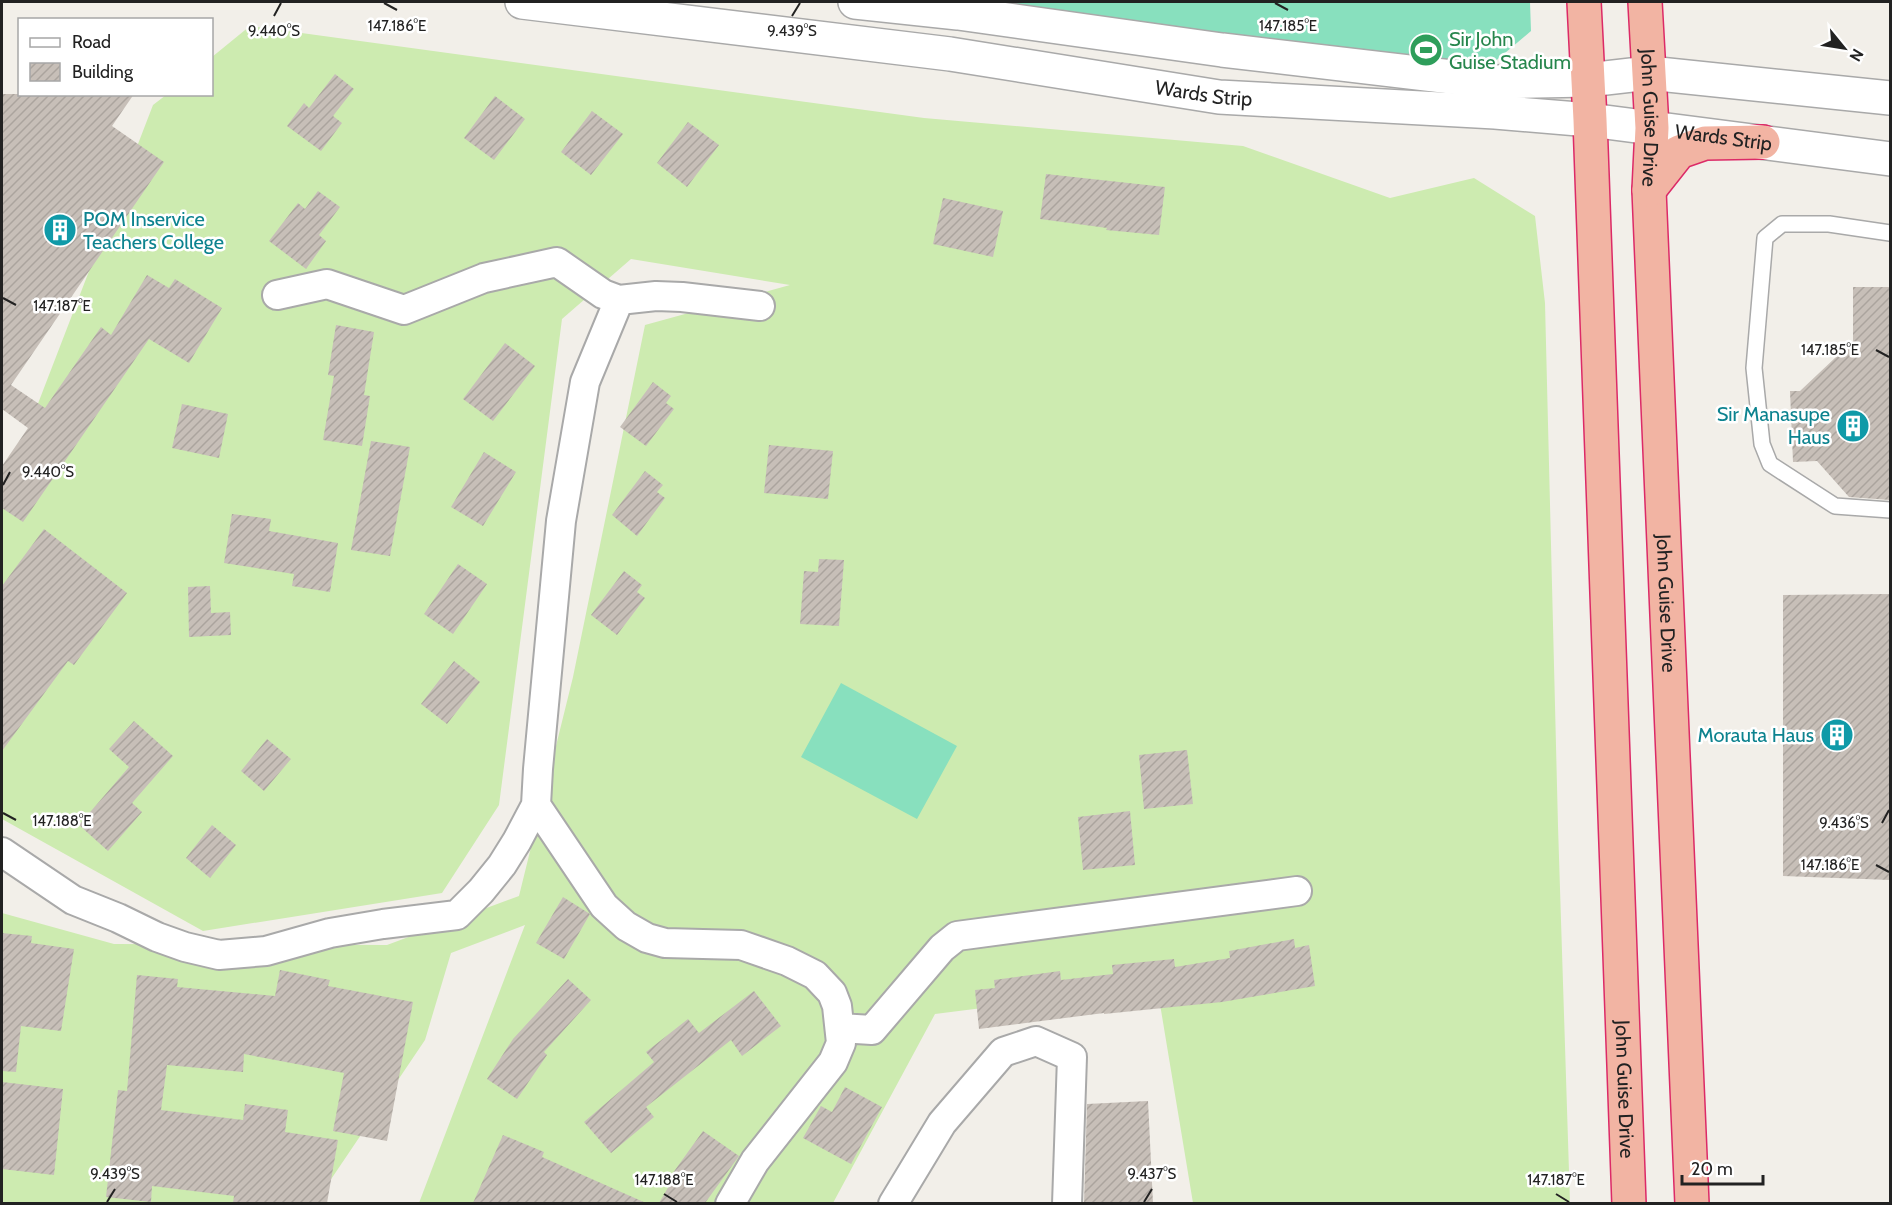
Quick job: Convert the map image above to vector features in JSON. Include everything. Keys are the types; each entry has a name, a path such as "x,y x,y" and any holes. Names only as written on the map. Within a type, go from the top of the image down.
{"highway":[{"name":"John Guise Drive","path":"1584,2 1629,1203"},
{"name":"John Guise Drive","path":"1645,2 1652,128 1649,190 1692,1203"},
{"path":"1649,190 1679,152 1705,143 1763,142"}],"street":[{"name":"Wards Strip","path":"522,2 950,54 1219,97 1495,112 1590,120 1890,159"},
{"path":"855,2 958,13 1222,50 1494,82 1588,80 1649,73 1890,98"},
{"path":"277,295 327,284 404,310 484,278 557,262 603,294 619,300 656,296 682,297 760,306"},
{"path":"2,852 73,900 157,937 219,955 266,951 330,933 457,915 502,865 518,841 536,805 561,521 585,382 619,300"},
{"path":"536,805 604,906 627,926 647,938 665,943 741,945 787,961 815,975 832,993 837,1006 841,1043 833,1062 755,1161 730,1203"},
{"path":"840,1028 872,1030 942,948 957,936 1297,891"},
{"path":"893,1203 942,1123 1003,1052 1036,1041 1071,1057 1067,1203"}],"lane":[{"path":"1890,233 1829,224 1782,224 1766,238 1754,368 1762,444 1770,464 1835,506 1890,510"}],"green space":[{"name":"Sir John Guise Stadium","path":"981,2 1530,2 1531,31 1486,69"},
{"path":"250,26 924,118 1243,146 1390,198 1474,178 1535,216 1545,303 1570,1203 1193,1203 1157,986 935,1014 833,1203 419,1203 525,925 451,953 425,1040 315,1203 2,1203 2,913 114,944 387,945 519,896 573,677 645,325 790,285 631,259 562,319 499,805 442,893 203,931 2,819 2,497 153,105 165,96 213,96 213,56"},
{"path":"841,683 957,746 917,819 801,757"}],"building":[{"path":"335,74 354,89 333,116 342,123 321,151 287,126 304,103 309,108"},
{"name":"POM Inservice Teachers College","path":"2,94 133,96 112,126 164,162 11,385 45,408 101,327 111,335 147,275 169,288 175,279 222,308 189,363 149,339 23,522 2,508 2,466 28,428 2,409"},
{"path":"495,96 525,119 494,160 464,138"},
{"path":"592,111 623,134 591,175 561,152"},
{"path":"688,122 719,145 687,187 657,163"},
{"path":"1046,174 1165,187 1159,235 1106,230 1107,228 1040,219"},
{"path":"318,191 340,207 319,235 326,241 306,269 269,241 298,203 305,209"},
{"path":"943,198 1003,211 993,257 933,244"},
{"name":"Sir Manasupe Haus","path":"1853,287 1890,287 1890,500 1849,497 1817,461 1793,462 1790,391 1800,391 1853,341"},
{"path":"336,325 374,332 364,395 370,396 362,446 323,440 334,376 328,375"},
{"path":"505,343 535,366 493,421 463,399"},
{"path":"653,382 671,396 666,403 674,409 646,446 620,427"},
{"path":"182,404 228,414 219,458 172,448"},
{"path":"371,441 410,447 390,556 351,550"},
{"path":"769,445 833,451 828,499 764,493"},
{"path":"484,452 516,472 483,526 451,507"},
{"path":"645,471 663,485 657,492 665,498 637,536 612,515"},
{"path":"232,514 271,519 269,531 338,543 330,592 292,586 294,574 224,563"},
{"path":"44,529 127,593 74,665 68,661 2,751 2,586"},
{"path":"819,559 844,560 839,626 800,624 804,571 818,572"},
{"path":"458,564 487,584 453,634 424,614"},
{"path":"624,571 642,585 637,592 645,598 617,635 591,615"},
{"path":"210,586 211,613 230,612 231,635 189,637 188,587"},
{"name":"Morauta Haus","path":"1890,594 1890,880 1783,876 1783,595"},
{"path":"454,661 480,682 447,724 421,704"},
{"path":"134,721 173,756 132,803 142,812 108,851 79,825 129,767 109,749"},
{"path":"267,739 291,759 264,791 241,771"},
{"path":"1187,750 1193,804 1144,809 1139,755"},
{"path":"1130,811 1135,865 1083,870 1078,817"},
{"path":"212,825 236,845 210,878 186,858"},
{"path":"563,897 590,914 564,959 536,943"},
{"path":"2,933 32,936 31,943 74,949 61,1031 21,1026 16,1072 2,1071"},
{"path":"1294,939 1295,948 1309,945 1315,986 1222,1002 1104,1013 979,1029 975,990 995,988 994,980 1060,971 1061,980 1113,974 1112,965 1174,959 1175,967 1230,958 1229,951"},
{"path":"280,970 330,980 328,986 413,1002 387,1141 333,1131 344,1073 244,1054 243,1072 167,1065 161,1110 243,1120 245,1104 288,1110 285,1132 338,1140 327,1203 233,1203 234,1196 152,1186 151,1202 106,1197 118,1090 127,1091 137,975 178,979 177,987 275,996"},
{"path":"568,979 591,1000 544,1052 547,1055 517,1099 487,1079 513,1039"},
{"path":"754,991 781,1026 742,1056 731,1040 646,1107 654,1117 611,1153 584,1122 654,1062 646,1052 688,1019 699,1033"},
{"path":"2,1082 63,1089 54,1175 2,1169"},
{"path":"845,1087 882,1107 851,1164 803,1138 821,1106 832,1112"},
{"path":"1148,1101 1153,1203 1084,1203 1087,1104"},
{"path":"703,1131 739,1156 705,1203 659,1203 673,1179 670,1177"},
{"path":"503,1135 544,1152 542,1157 646,1203 473,1203"}],"place":[{"name":"Sir John Guise Stadium","path":"1426,50"},
{"name":"POM Inservice Teachers College","path":"60,230"},
{"name":"Sir Manasupe Haus","path":"1853,426"},
{"name":"Morauta Haus","path":"1837,735"}]}
